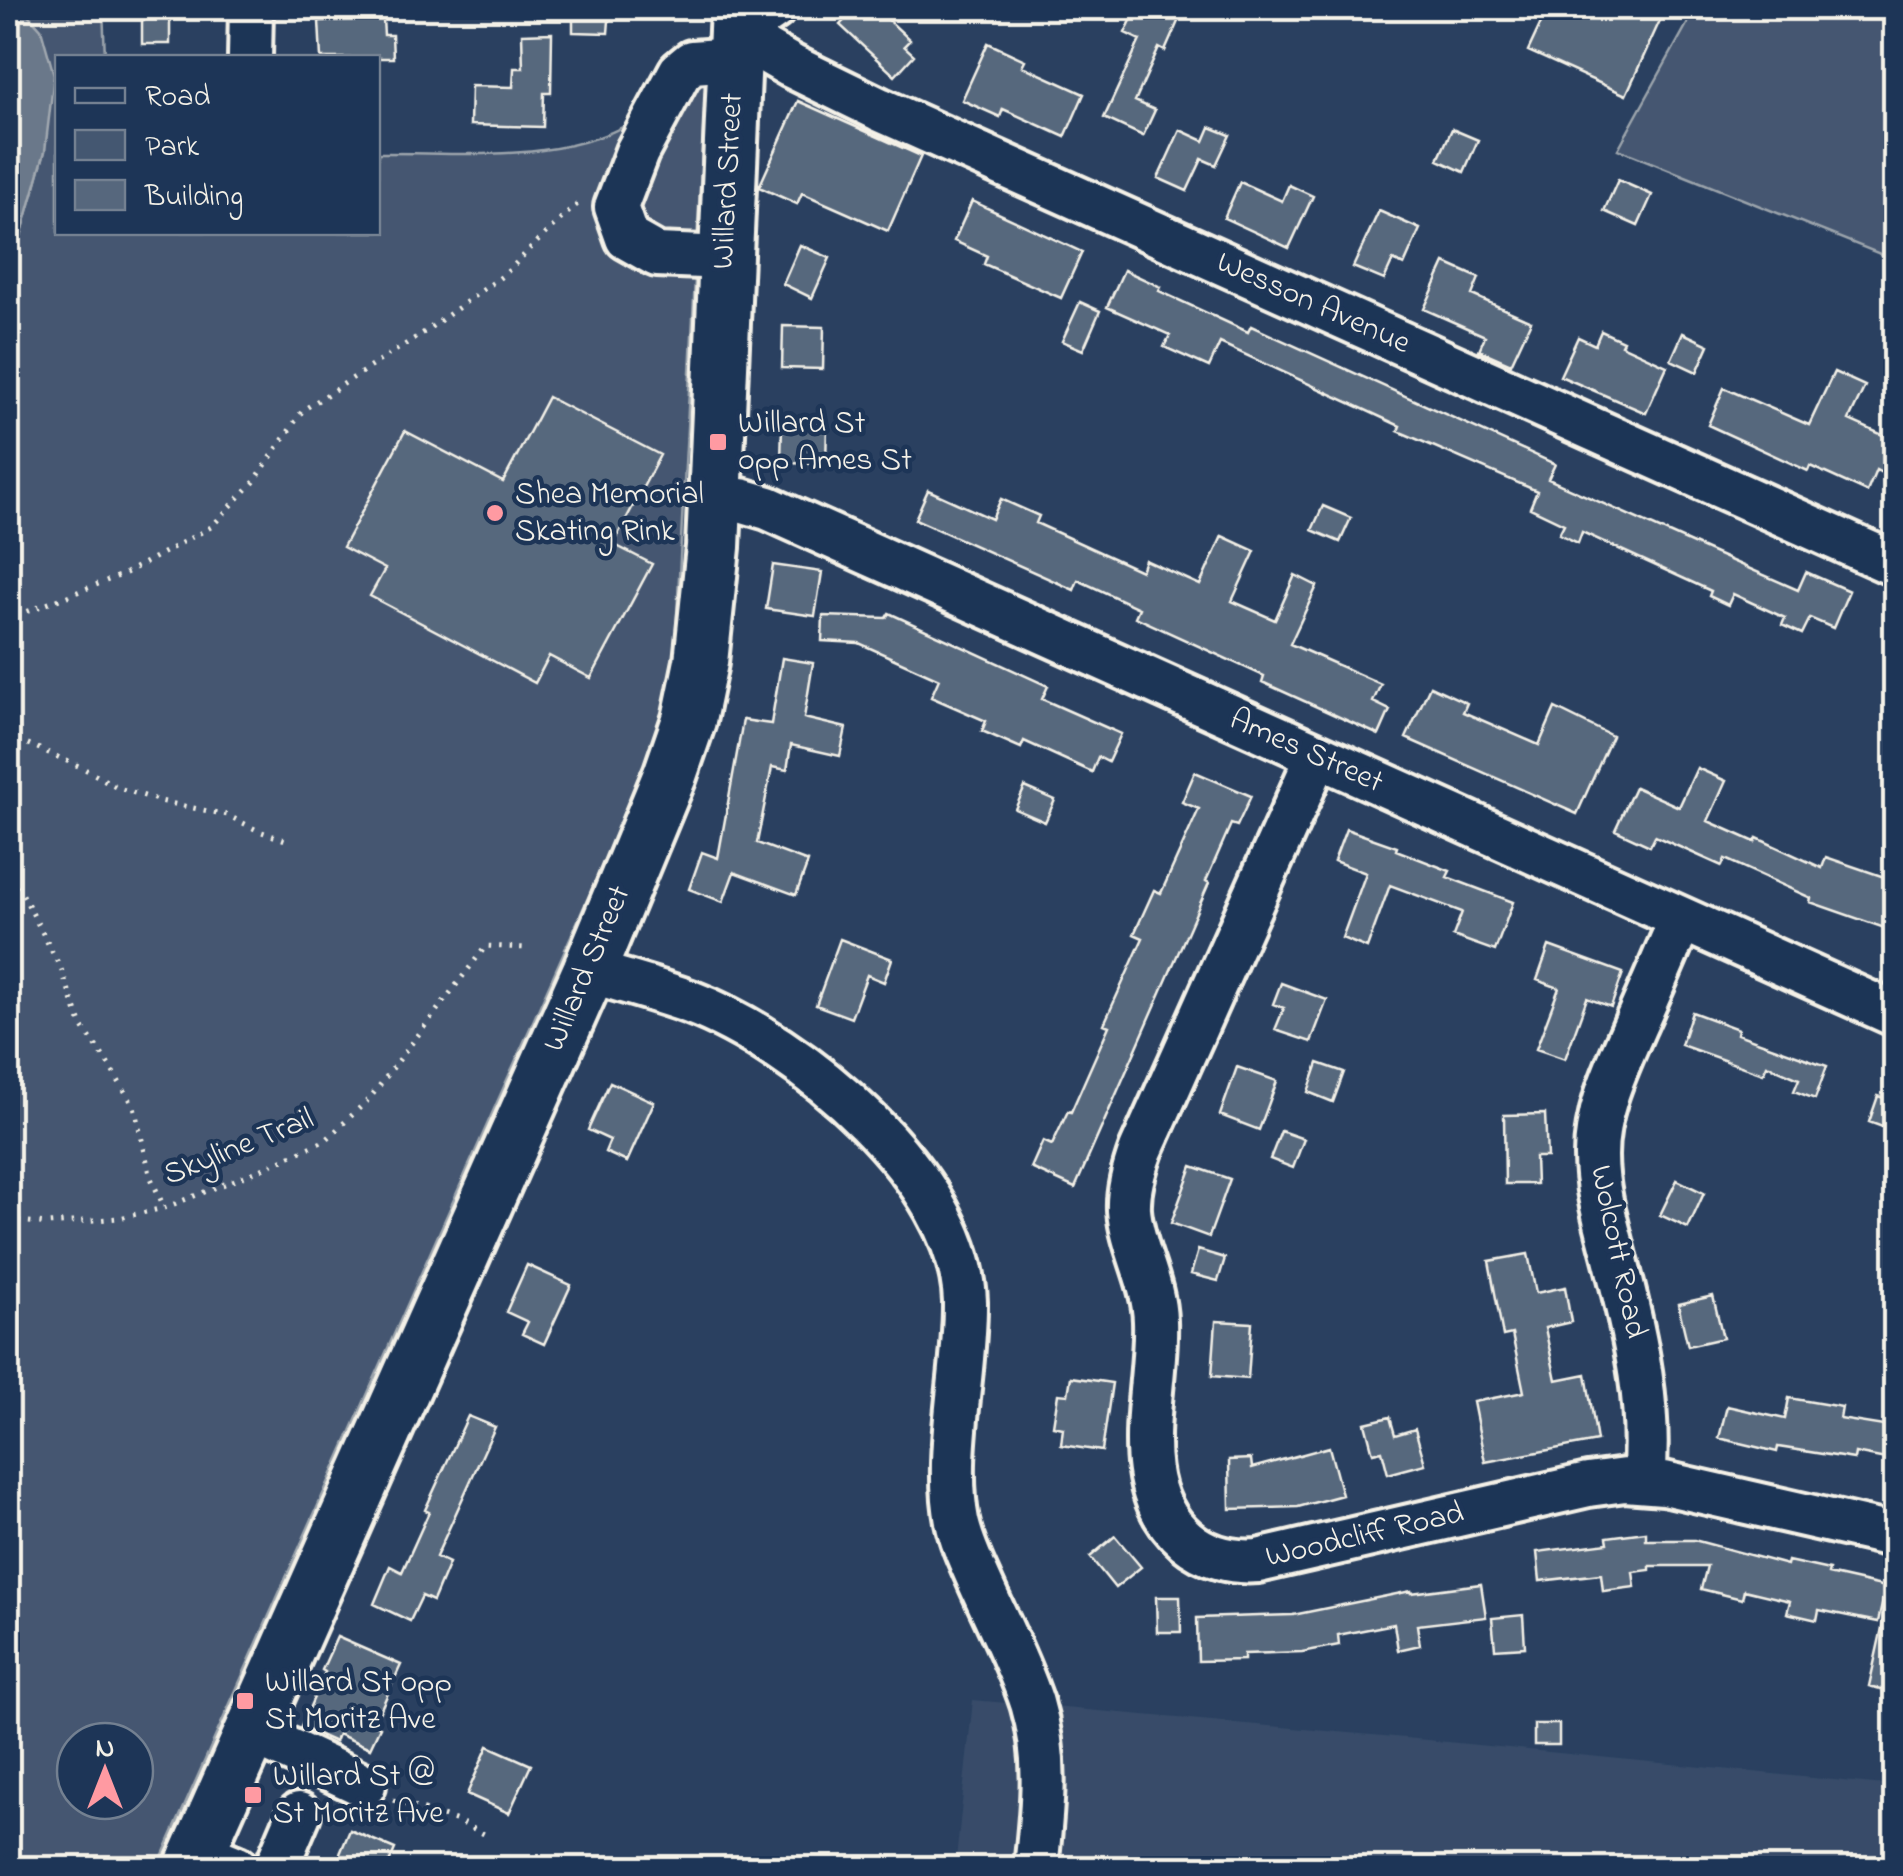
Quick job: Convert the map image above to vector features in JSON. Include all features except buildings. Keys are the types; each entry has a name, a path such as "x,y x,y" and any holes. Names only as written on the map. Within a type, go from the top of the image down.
{"main road":[{"name":"Willard Street","path":"209,1863 251,1732 589,971 689,720 703,647 715,496 725,258 745,27"}],"street":[{"path":"250,8 250,55"},
{"path":"725,258 656,255 627,238 616,206 637,152 680,72 745,27"},
{"name":"Wesson Avenue","path":"745,27 819,80 897,118 1896,565"},
{"name":"Ames Street","path":"715,496 768,508 1896,1015"},
{"name":"Woodcliff Road","path":"1317,757 1141,1150 1129,1196 1132,1228 1150,1283 1156,1321 1150,1475 1169,1521 1191,1544 1219,1558 1246,1562 1588,1485 1644,1480 1896,1536"},
{"name":"Wolcott Road","path":"1644,1480 1644,1386 1601,1202 1597,1138 1612,1079 1682,919"},
{"path":"589,971 692,1003 734,1024 812,1073 879,1133 915,1177 944,1224 960,1264 964,1300 955,1509 962,1541 1025,1686 1036,1721 1044,1780 1036,1868"},
{"path":"251,1732 364,1786"},
{"path":"276,1868 299,1814"}],"path":[{"path":"8,619 124,574 210,527 254,482 303,410 506,274 592,192"},
{"path":"8,737 71,762 119,788 228,815 288,841"},
{"name":"Skyline Trail","path":"8,880 21,891 61,968 82,1026 134,1106 150,1178 164,1208 326,1140 370,1098 486,946 527,948"},
{"path":"8,1220 48,1224 119,1218 164,1208"},
{"path":"364,1786 486,1835"}],"shaded area":[{"path":"8,8 22,8 41,29 54,75 45,151 8,282"},
{"path":"973,1700 1895,1786 1889,1868 955,1868"}],"green space":[{"path":"22,8 103,8 105,55 55,55 55,235 380,235 380,153 516,153 584,142 615,131 644,114 707,56 674,670 663,721 157,1868 8,1868 8,282 45,151 41,29"},
{"path":"1696,8 1895,8 1895,260 1618,149"}],"place":[{"name":"Willard St opp Ames St","path":"718,442"},
{"name":"Shea Memorial Skating Rink","path":"495,513"},
{"name":"Willard St opp St Moritz Ave","path":"245,1701"},
{"name":"Willard St @ St Moritz Ave","path":"253,1795"}]}
